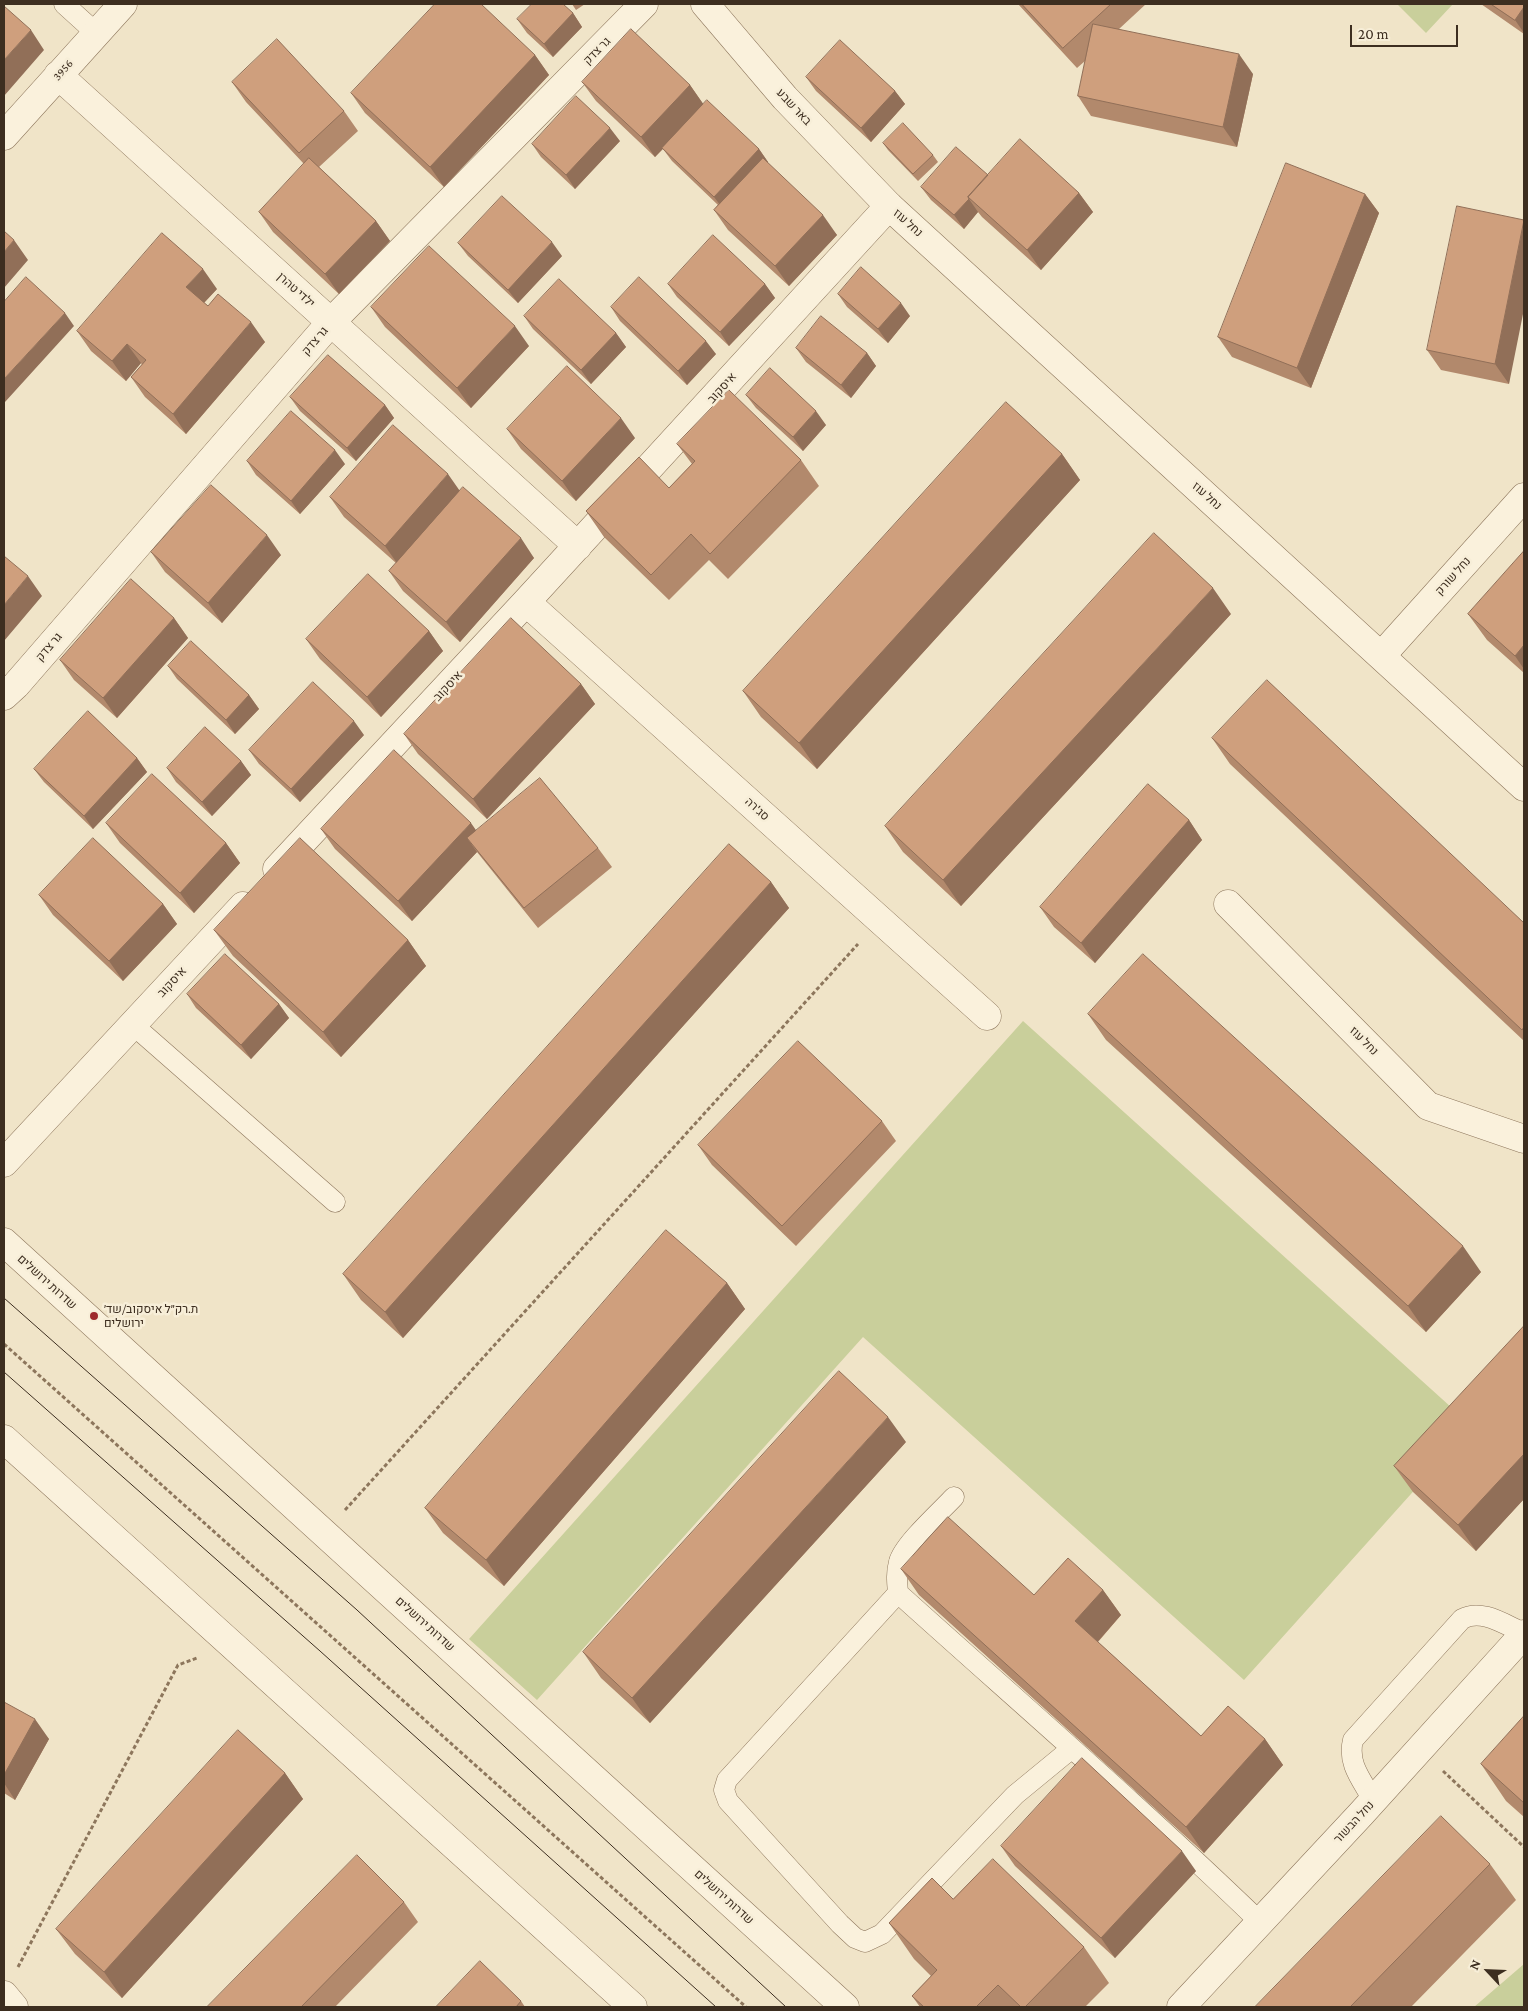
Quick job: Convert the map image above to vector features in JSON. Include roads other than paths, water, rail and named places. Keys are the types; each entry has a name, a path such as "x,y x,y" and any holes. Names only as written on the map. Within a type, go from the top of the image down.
{"street":[{"name":"3956","path":"4,136 123,4"},
{"name":"גר צדק","path":"4,696 16,685 331,322 644,4"},
{"name":"באר שבע","path":"705,4 785,98 889,206"},
{"name":"ילדי טהרן","path":"58,75 578,546"},
{"name":"איסקוב","path":"4,1163 578,546 889,206"},
{"name":"נחל עוז","path":"889,206 1382,655 1524,787"},
{"name":"נחל שורק","path":"1382,655 1524,497"},
{"name":"סג'רה","path":"526,602 987,1016"},
{"name":"נחל עוז","path":"1228,904 1428,1106 1524,1139"},
{"name":"שדרות ירושלים","path":"4,1242 845,2007"},
{"path":"4,1439 633,2007"},
{"name":"נחל הבשור","path":"1181,2007 1420,1750 1524,1634"},
{"path":"4,1995 14,2007"}],"lane":[{"path":"64,4 96,33"},
{"path":"132,1024 335,1202"},
{"path":"954,1497 912,1541 899,1560 896,1576 898,1593 1197,1862 1260,1922"},
{"path":"898,1593 727,1780 724,1790 728,1801 855,1938 865,1942 882,1934 1015,1795 1071,1749"},
{"path":"1373,1800 1352,1762 1350,1751 1353,1740 1462,1619 1471,1614 1480,1614 1524,1634"}],"tram line":[{"path":"4,1298 357,1610 786,2007"},
{"path":"4,1372 320,1651 716,2007"}],"place":[{"name":"ת.רק״ל איסקוב/שד׳ ירושלים","path":"94,1316"}]}
